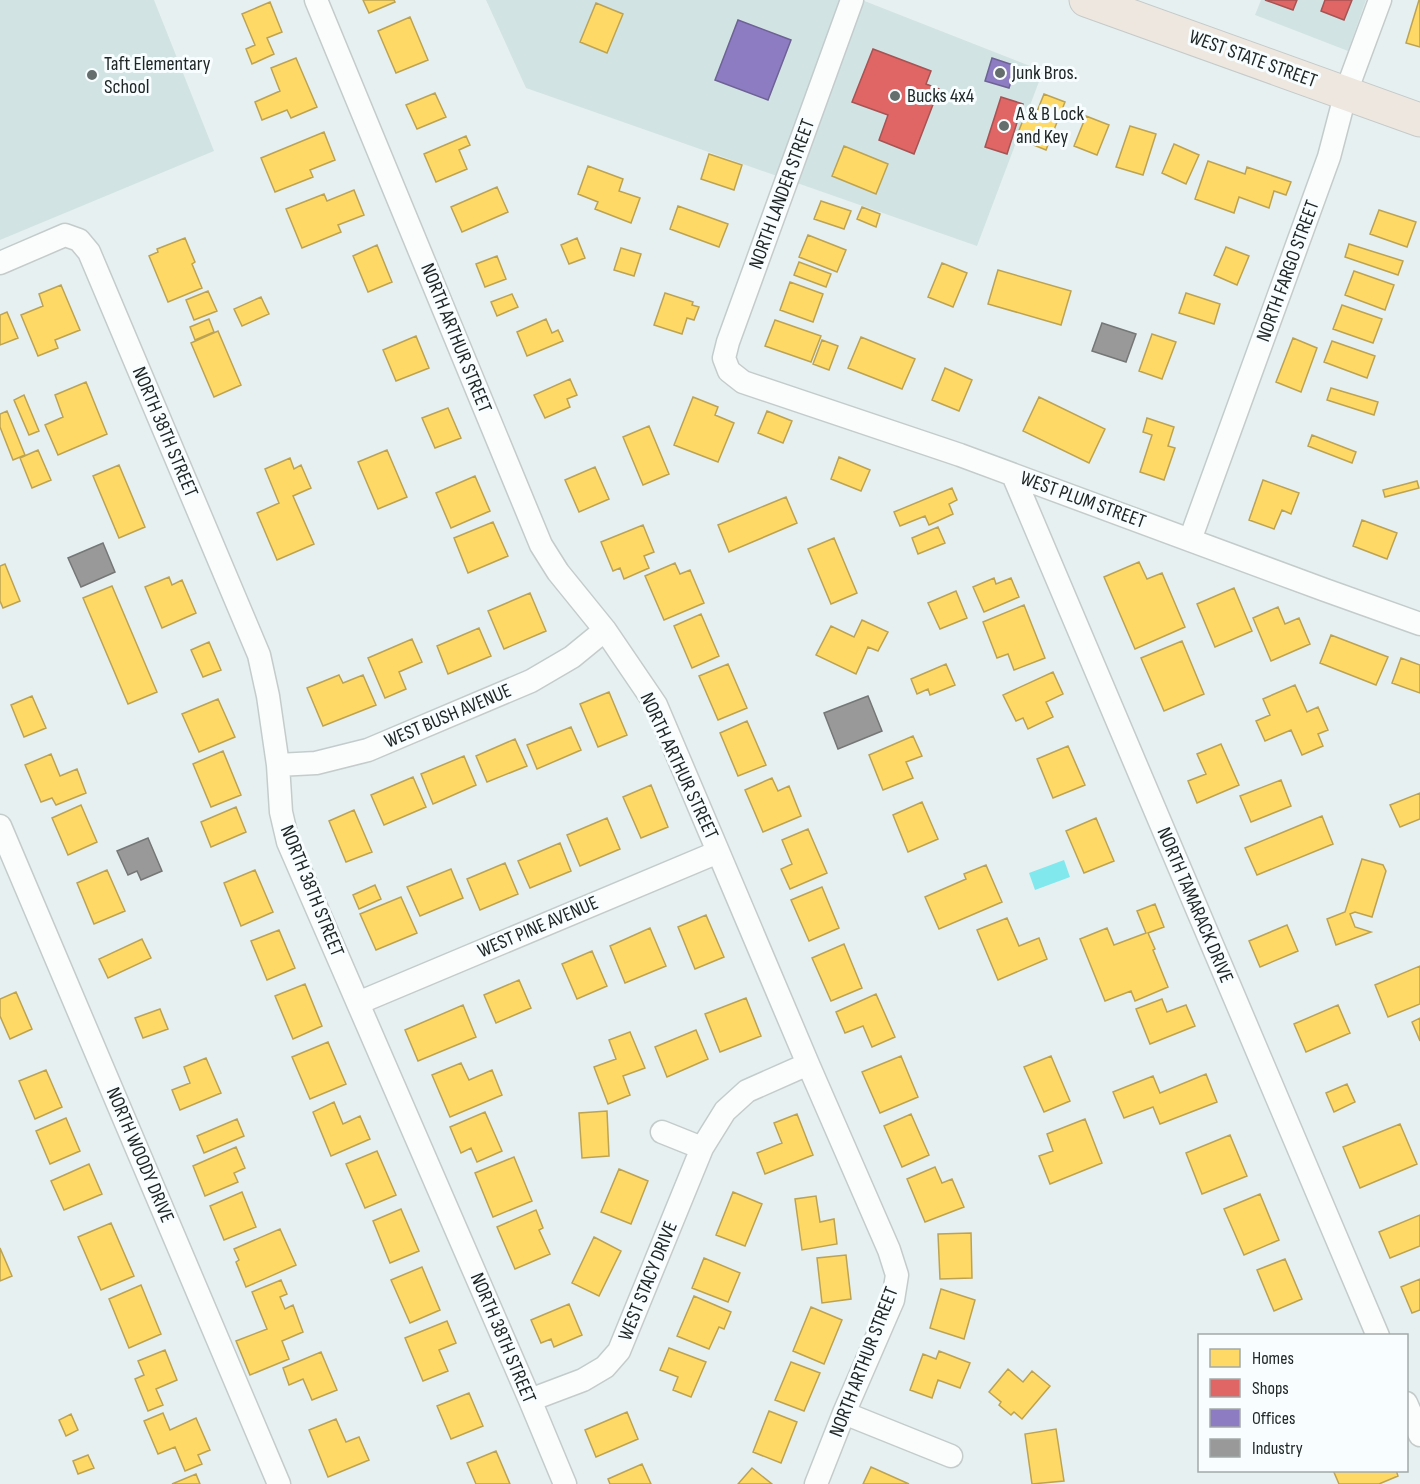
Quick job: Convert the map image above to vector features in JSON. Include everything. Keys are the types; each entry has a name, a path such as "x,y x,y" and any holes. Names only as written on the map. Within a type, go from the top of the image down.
{"main road":[{"name":"WEST STATE STREET","path":"1086,0 1420,120"}],"street":[{"name":"NORTH ARTHUR STREET","path":"316,0 541,545 558,572 605,630 656,705 808,1064 890,1250 897,1275 893,1300 816,1484"},
{"name":"NORTH LANDER STREET","path":"743,382 729,371 724,358 728,342 852,0"},
{"name":"NORTH FARGO STREET","path":"1190,540 1329,157 1346,92 1380,0"},
{"name":"NORTH 38TH STREET","path":"0,263 65,235 79,240 89,252 259,655 268,696 278,765 281,812 288,842 565,1484"},
{"name":"WEST PLUM STREET","path":"743,382 960,455 1420,624"},
{"name":"NORTH TAMARACK DRIVE","path":"1013,475 1378,1334"},
{"name":"WEST BUSH AVENUE","path":"278,765 316,763 368,750 531,681 572,657 605,630"},
{"name":"NORTH WOODY DRIVE","path":"0,826 279,1484"},
{"name":"WEST PINE AVENUE","path":"358,1003 718,852"},
{"name":"WEST STACY DRIVE","path":"530,1400 583,1380 605,1366 619,1351 702,1148 725,1111 747,1090 808,1064"},
{"path":"662,1132 702,1148"},
{"path":"1408,1405 1420,1435"},
{"path":"844,1413 951,1456"}],"shaded area":[{"name":"Taft Elementary School","path":"0,0 154,0 214,151 0,240"},
{"path":"486,0 862,0 1043,71 977,246 526,88"},
{"path":"1261,0 1366,0 1348,51 1255,15"}],"water":[{"path":"1064,860 1070,877 1035,890 1029,873"}],"building: Homes":[{"path":"363,0 394,0 395,2 369,13"},
{"path":"1420,0 1420,47 1406,43"},
{"path":"270,2 282,32 267,38 274,54 252,64 246,49 255,45 242,14"},
{"path":"596,3 623,14 607,53 580,42"},
{"path":"410,17 428,60 396,73 378,31"},
{"path":"296,58 317,107 291,118 287,110 262,120 255,102 280,91 271,68"},
{"path":"435,93 446,117 417,129 406,105"},
{"path":"1044,94 1065,102 1046,150 1016,138 1025,115 1034,119"},
{"path":"1086,116 1109,125 1097,155 1074,146"},
{"path":"1130,126 1156,134 1143,175 1116,167"},
{"path":"324,132 335,160 310,170 313,177 275,192 261,158"},
{"path":"466,136 470,145 459,150 467,169 436,182 424,154"},
{"path":"1174,144 1199,155 1186,184 1162,173"},
{"path":"844,146 888,164 876,194 832,176"},
{"path":"709,154 742,165 734,190 701,179"},
{"path":"1208,161 1245,174 1247,167 1291,182 1286,195 1274,191 1269,208 1239,197 1234,213 1195,199"},
{"path":"588,166 623,179 619,191 640,198 631,223 595,209 598,202 578,194"},
{"path":"497,187 508,212 462,232 451,207"},
{"path":"354,190 364,215 338,225 341,232 302,248 286,209 324,194 327,201"},
{"path":"821,201 851,211 844,229 814,219"},
{"path":"678,206 728,224 719,247 670,229"},
{"path":"862,207 880,214 876,227 857,219"},
{"path":"1379,210 1416,222 1407,247 1370,234"},
{"path":"808,235 846,250 837,272 799,257"},
{"path":"185,238 202,288 168,302 149,256 158,252 157,249"},
{"path":"577,238 585,258 569,264 561,245"},
{"path":"1349,244 1403,261 1398,275 1345,257"},
{"path":"377,245 392,282 368,292 353,256"},
{"path":"1226,247 1249,256 1237,285 1214,275"},
{"path":"621,248 641,254 634,276 614,270"},
{"path":"497,256 506,279 485,287 476,264"},
{"path":"799,262 831,274 826,287 794,275"},
{"path":"942,263 967,273 953,307 928,297"},
{"path":"998,270 1071,291 1061,325 988,304"},
{"path":"1354,271 1394,285 1385,310 1345,295"},
{"path":"790,282 823,294 813,322 780,310"},
{"path":"61,285 80,330 55,340 58,348 38,356 21,315 43,306 39,294"},
{"path":"208,291 217,311 194,320 186,300"},
{"path":"665,293 693,302 692,305 699,307 694,320 687,318 682,334 654,325"},
{"path":"1186,293 1220,304 1214,324 1179,313"},
{"path":"512,294 518,307 497,316 491,302"},
{"path":"261,297 269,314 242,326 234,309"},
{"path":"1342,305 1382,319 1373,343 1333,329"},
{"path":"7,312 18,338 0,345 0,315"},
{"path":"209,319 214,332 195,340 190,327"},
{"path":"546,319 552,333 558,330 563,341 527,356 517,332"},
{"path":"775,320 821,336 811,362 765,346"},
{"path":"218,331 241,385 214,397 191,343"},
{"path":"1152,334 1176,342 1162,379 1139,371"},
{"path":"416,336 429,368 396,381 383,350"},
{"path":"861,337 915,359 902,389 848,368"},
{"path":"1293,338 1317,348 1301,392 1276,382"},
{"path":"822,340 838,346 829,370 813,364"},
{"path":"1332,341 1375,356 1367,378 1324,362"},
{"path":"945,368 972,380 959,411 932,400"},
{"path":"570,379 577,395 567,399 570,407 545,418 534,395"},
{"path":"86,382 107,434 58,455 45,425 63,417 55,395"},
{"path":"1331,388 1378,402 1374,415 1327,400"},
{"path":"24,395 39,431 29,435 14,400"},
{"path":"693,397 718,407 715,415 734,423 718,462 674,445"},
{"path":"1039,397 1105,429 1089,463 1023,431"},
{"path":"448,408 461,438 435,448 422,418"},
{"path":"7,411 25,455 13,460 0,427 0,414"},
{"path":"767,411 792,421 783,443 758,433"},
{"path":"1147,418 1174,427 1168,446 1175,448 1164,480 1140,472 1152,435 1143,432"},
{"path":"649,426 669,474 643,485 623,437"},
{"path":"1312,435 1356,452 1352,463 1308,446"},
{"path":"38,450 51,480 32,488 20,458"},
{"path":"387,450 407,497 378,509 358,462"},
{"path":"839,457 870,470 861,491 831,479"},
{"path":"290,458 294,469 301,465 311,488 293,496 314,544 277,560 257,513 279,503 265,469"},
{"path":"119,465 145,527 119,538 93,476"},
{"path":"595,467 609,499 579,512 565,480"},
{"path":"475,476 490,511 451,528 436,493"},
{"path":"1263,480 1299,493 1291,514 1282,510 1274,529 1249,520"},
{"path":"1417,481 1419,488 1385,497 1383,490"},
{"path":"952,488 957,500 949,504 953,514 929,525 925,516 900,526 894,512"},
{"path":"786,497 797,523 729,552 718,525"},
{"path":"1362,520 1397,533 1387,559 1353,546"},
{"path":"493,522 508,556 468,573 454,538"},
{"path":"643,525 654,552 644,556 649,568 624,579 620,568 613,571 601,542"},
{"path":"938,527 945,543 918,554 912,538"},
{"path":"834,538 857,593 831,604 808,549"},
{"path":"1139,562 1147,579 1162,573 1185,627 1135,649 1104,577"},
{"path":"675,563 680,574 690,570 704,603 664,620 645,576"},
{"path":"5,564 20,601 3,608 0,601 0,566"},
{"path":"169,577 172,585 182,580 196,613 162,628 145,587"},
{"path":"994,578 996,584 1011,578 1019,597 984,612 973,587"},
{"path":"112,586 157,692 128,704 83,598"},
{"path":"1234,588 1252,631 1215,647 1197,604"},
{"path":"956,591 967,618 940,629 928,603"},
{"path":"530,593 546,631 504,649 488,611"},
{"path":"1024,605 1045,658 1014,670 1008,654 997,658 983,622"},
{"path":"1278,607 1285,624 1299,618 1310,644 1271,661 1253,618"},
{"path":"701,614 719,656 692,668 674,626"},
{"path":"862,620 888,632 878,651 868,647 856,674 816,655 831,626 854,637"},
{"path":"479,628 491,656 448,674 437,646"},
{"path":"1331,635 1388,657 1376,685 1320,663"},
{"path":"412,639 422,662 399,672 406,689 385,698 368,658"},
{"path":"1182,641 1204,694 1164,711 1141,658"},
{"path":"209,642 221,670 203,677 191,650"},
{"path":"1401,658 1420,665 1420,693 1392,683"},
{"path":"728,664 747,708 718,720 699,676"},
{"path":"946,664 955,685 930,695 928,689 917,694 911,679"},
{"path":"1053,672 1063,694 1046,702 1053,717 1028,729 1023,718 1016,721 1003,695"},
{"path":"339,675 343,683 363,675 376,705 323,726 307,688"},
{"path":"1295,685 1307,712 1318,707 1328,730 1318,734 1323,746 1302,755 1291,730 1265,741 1256,721 1270,715 1263,699"},
{"path":"609,692 627,735 598,747 580,704"},
{"path":"32,696 46,728 24,737 11,705"},
{"path":"218,699 235,737 199,752 182,714"},
{"path":"747,721 766,765 738,776 720,733"},
{"path":"571,727 581,750 537,769 527,745"},
{"path":"913,736 922,756 906,762 913,778 883,790 869,755"},
{"path":"515,739 527,766 487,782 476,756"},
{"path":"1221,744 1239,785 1197,803 1188,781 1206,774 1197,754"},
{"path":"1068,746 1085,785 1053,798 1037,759"},
{"path":"223,751 241,795 211,807 193,764"},
{"path":"51,754 60,776 77,769 86,793 56,805 52,798 41,802 25,765"},
{"path":"464,756 476,785 433,804 421,774"},
{"path":"413,777 426,807 384,825 371,795"},
{"path":"772,778 778,791 789,786 801,816 763,832 745,790"},
{"path":"1281,780 1291,806 1251,822 1240,796"},
{"path":"651,785 668,827 641,838 623,797"},
{"path":"1420,793 1420,819 1400,827 1390,805"},
{"path":"922,802 938,839 908,852 893,815"},
{"path":"81,805 97,842 68,855 52,818"},
{"path":"236,807 246,832 211,847 201,822"},
{"path":"354,810 372,852 346,862 329,821"},
{"path":"1322,816 1333,844 1257,875 1245,848"},
{"path":"607,818 620,849 580,866 567,835"},
{"path":"1096,818 1114,861 1084,873 1066,831"},
{"path":"808,829 827,873 790,889 781,869 792,864 782,840"},
{"path":"560,843 571,871 530,888 518,861"},
{"path":"1362,859 1383,865 1386,871 1372,917 1355,912 1350,914 1355,927 1371,932 1336,945 1327,919 1345,912"},
{"path":"505,863 518,894 480,910 467,879"},
{"path":"986,865 1002,902 939,929 925,897 966,879 964,874"},
{"path":"451,869 463,898 420,916 407,887"},
{"path":"107,870 125,911 94,924 77,883"},
{"path":"255,870 273,912 241,926 224,883"},
{"path":"375,885 381,899 359,909 353,895"},
{"path":"822,887 839,928 809,941 791,900"},
{"path":"401,897 417,933 376,950 360,914"},
{"path":"1155,904 1164,927 1148,933 1168,987 1135,1001 1131,991 1105,1001 1080,939 1107,928 1114,945 1146,933 1137,911"},
{"path":"706,915 724,957 695,969 678,927"},
{"path":"1007,918 1019,946 1039,938 1047,959 998,980 977,930"},
{"path":"1287,925 1298,951 1260,967 1249,941"},
{"path":"650,928 666,966 625,983 610,946"},
{"path":"279,930 295,968 267,980 251,941"},
{"path":"142,939 151,958 108,978 99,959"},
{"path":"844,944 862,988 831,1001 812,958"},
{"path":"592,951 607,986 577,999 562,964"},
{"path":"1420,966 1420,1004 1388,1017 1375,985"},
{"path":"519,980 531,1008 496,1023 484,995"},
{"path":"305,984 322,1026 293,1039 275,996"},
{"path":"16,992 32,1029 10,1039 0,1016 0,999"},
{"path":"876,994 895,1037 872,1047 863,1026 845,1033 836,1012"},
{"path":"746,998 761,1036 720,1052 705,1014"},
{"path":"1162,999 1167,1012 1186,1005 1195,1026 1150,1044 1136,1009"},
{"path":"463,1005 476,1037 418,1061 405,1030"},
{"path":"1338,1005 1350,1033 1306,1052 1294,1024"},
{"path":"160,1009 168,1029 143,1038 135,1018"},
{"path":"1420,1018 1420,1041 1412,1022"},
{"path":"696,1030 708,1059 667,1077 655,1047"},
{"path":"630,1032 645,1068 623,1076 630,1095 608,1104 594,1067 616,1059 609,1040"},
{"path":"328,1042 346,1084 310,1099 292,1057"},
{"path":"901,1056 918,1097 880,1113 862,1072"},
{"path":"1051,1056 1070,1101 1044,1112 1024,1067"},
{"path":"206,1058 221,1093 180,1110 172,1090 190,1083 184,1067"},
{"path":"461,1063 469,1080 492,1070 502,1095 450,1117 432,1075"},
{"path":"46,1070 62,1107 35,1119 19,1081"},
{"path":"1206,1074 1217,1102 1160,1124 1153,1107 1124,1118 1113,1092 1153,1076 1160,1093"},
{"path":"1347,1084 1355,1102 1334,1112 1326,1093"},
{"path":"334,1102 343,1124 360,1116 370,1139 331,1156 313,1112"},
{"path":"607,1111 609,1156 582,1158 579,1113"},
{"path":"485,1112 502,1151 477,1162 471,1148 461,1153 450,1127"},
{"path":"797,1114 813,1155 765,1174 757,1153 782,1143 774,1123"},
{"path":"911,1114 929,1155 902,1167 884,1126"},
{"path":"66,1118 80,1151 50,1164 36,1131"},
{"path":"237,1119 244,1136 204,1153 197,1136"},
{"path":"1085,1119 1102,1163 1050,1184 1039,1156 1053,1151 1047,1134"},
{"path":"1400,1124 1417,1164 1360,1188 1343,1147"},
{"path":"1230,1135 1247,1176 1202,1194 1186,1153"},
{"path":"236,1147 245,1168 234,1173 238,1182 205,1196 193,1166"},
{"path":"377,1151 396,1195 365,1208 346,1164"},
{"path":"514,1157 532,1201 493,1217 475,1173"},
{"path":"89,1164 102,1194 64,1210 51,1181"},
{"path":"935,1167 942,1183 952,1179 964,1207 925,1222 907,1179"},
{"path":"619,1169 648,1181 631,1224 601,1212"},
{"path":"242,1192 256,1227 224,1240 210,1206"},
{"path":"733,1192 762,1204 745,1246 716,1235"},
{"path":"1260,1194 1279,1240 1244,1255 1224,1209"},
{"path":"816,1196 820,1222 834,1219 837,1244 802,1250 795,1199"},
{"path":"401,1209 419,1251 390,1263 373,1221"},
{"path":"536,1210 543,1228 539,1230 550,1254 515,1269 497,1227"},
{"path":"1420,1215 1420,1246 1390,1258 1379,1232"},
{"path":"111,1223 134,1276 101,1290 78,1237"},
{"path":"280,1229 296,1265 246,1287 236,1262 239,1260 234,1249"},
{"path":"971,1233 972,1278 940,1279 938,1234"},
{"path":"594,1237 621,1251 599,1296 572,1283"},
{"path":"0,1248 12,1276 0,1281"},
{"path":"846,1255 851,1299 822,1303 817,1258"},
{"path":"704,1258 740,1273 728,1302 692,1288"},
{"path":"1285,1259 1302,1299 1274,1311 1257,1270"},
{"path":"422,1267 440,1310 410,1323 391,1280"},
{"path":"1420,1279 1420,1310 1412,1313 1401,1287"},
{"path":"281,1280 287,1294 280,1297 285,1309 293,1305 303,1332 282,1341 289,1359 250,1375 236,1341 267,1329 252,1292"},
{"path":"141,1285 161,1334 129,1348 109,1299"},
{"path":"941,1289 975,1300 964,1339 930,1328"},
{"path":"694,1296 731,1312 724,1329 719,1327 709,1349 677,1336"},
{"path":"569,1304 582,1335 554,1347 551,1339 541,1343 531,1320"},
{"path":"811,1307 842,1320 824,1364 793,1351"},
{"path":"447,1321 456,1343 439,1350 448,1371 423,1381 405,1338"},
{"path":"669,1348 706,1362 691,1397 673,1390 678,1377 660,1370"},
{"path":"165,1350 177,1380 156,1389 163,1405 148,1411 135,1379 144,1375 138,1361"},
{"path":"939,1351 970,1363 960,1388 938,1380 932,1398 910,1390 923,1354 936,1359"},
{"path":"321,1352 337,1390 312,1400 303,1379 289,1385 283,1368"},
{"path":"791,1362 820,1373 804,1411 775,1400"},
{"path":"1008,1369 1023,1382 1032,1371 1050,1386 1022,1419 1014,1412 1011,1415 989,1392"},
{"path":"469,1393 483,1426 451,1439 437,1406"},
{"path":"769,1411 797,1422 781,1463 753,1452"},
{"path":"627,1412 638,1439 596,1457 585,1430"},
{"path":"163,1413 170,1430 196,1418 210,1450 198,1455 202,1464 185,1471 175,1447 158,1454 144,1421"},
{"path":"71,1414 78,1430 66,1436 59,1420"},
{"path":"336,1419 346,1442 359,1437 369,1460 328,1477 309,1430"},
{"path":"1056,1429 1064,1481 1032,1484 1025,1434"},
{"path":"496,1451 510,1484 476,1484 467,1463"},
{"path":"88,1455 94,1468 78,1474 73,1461"},
{"path":"642,1464 651,1484 610,1484 608,1479"},
{"path":"871,1467 909,1484 863,1484"},
{"path":"752,1468 772,1484 738,1484"},
{"path":"1334,1472 1397,1472 1398,1476 1379,1484 1339,1484"},
{"path":"196,1474 200,1484 172,1484"}],"building: Shops":[{"path":"1265,0 1297,0 1293,10"},
{"path":"1325,0 1352,0 1344,20 1321,11"},
{"name":"Bucks 4x4","path":"873,49 931,71 926,84 939,89 914,154 879,140 888,115 852,102"},
{"name":"A & B Lock and Key","path":"1001,97 1023,104 1007,154 985,147"}],"building: Offices":[{"path":"738,20 791,40 768,100 715,80"},
{"name":"Junk Bros.","path":"992,58 1016,66 1009,88 985,81"}],"building: Industry":[{"path":"1102,323 1136,334 1126,362 1092,351"},
{"path":"103,543 115,572 81,587 68,558"},
{"path":"868,696 882,731 838,749 824,713"},
{"path":"148,838 162,871 141,880 137,871 128,875 117,851"}],"place":[{"name":"Junk Bros.","path":"1000,73"},
{"name":"Taft Elementary School","path":"92,75"},
{"name":"Bucks 4x4","path":"895,96"},
{"name":"A & B Lock and Key","path":"1004,126"}]}
